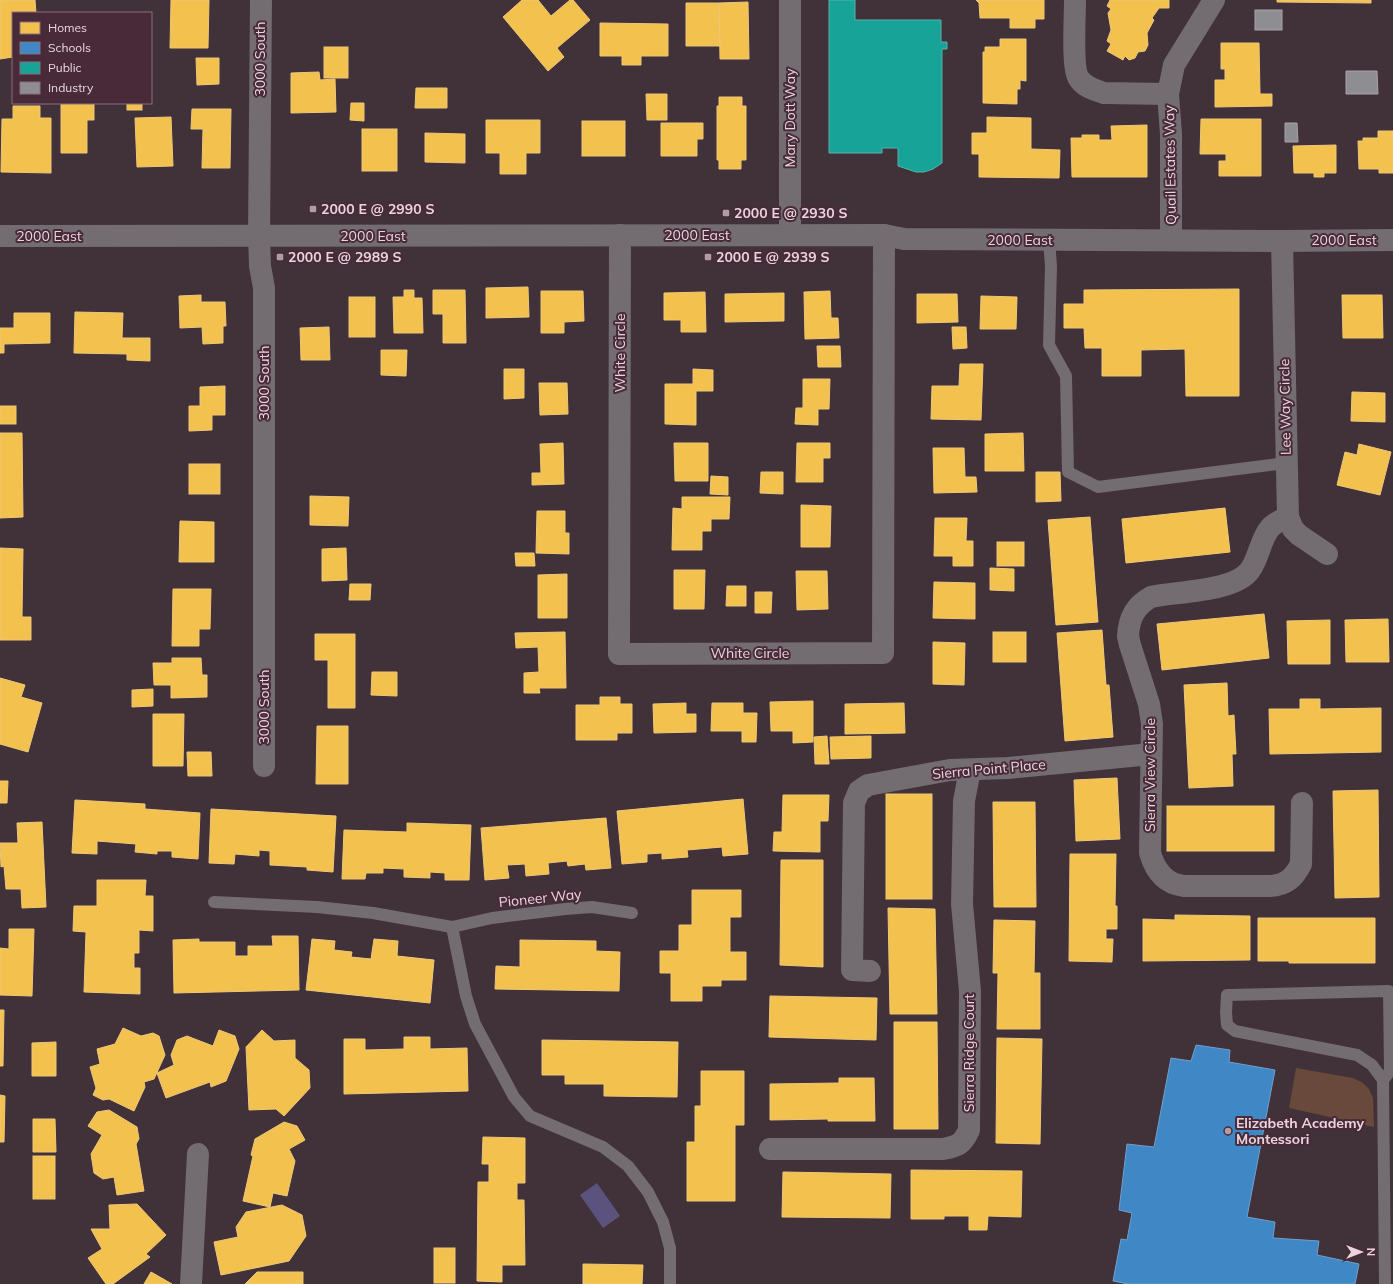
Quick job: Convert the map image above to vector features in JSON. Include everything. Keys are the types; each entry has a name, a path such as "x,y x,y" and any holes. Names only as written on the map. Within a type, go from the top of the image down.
{"street":[{"name":"3000 South","path":"261,0 259,236 260,266 264,288 264,766"},
{"name":"Mary Dott Way","path":"790,0 790,235"},
{"name":"Quail Estates Way","path":"1075,0 1075,48 1078,77 1094,90 1104,93 1168,94 1171,134 1171,240"},
{"path":"1168,94 1174,65 1214,0"},
{"name":"White Circle","path":"620,235 619,654 883,653 884,235"},
{"name":"2000 East","path":"0,236 884,235 904,239 1282,241 1393,240"},
{"name":"Lee Way Circle","path":"1282,241 1288,517 1293,529 1299,536 1327,554"},
{"name":"Sierra View Circle","path":"1288,517 1270,527 1250,571 1243,578 1225,586 1151,597 1142,602 1135,610 1129,626 1128,636 1151,711 1150,853 1157,870 1163,877 1177,885 1270,886 1286,883 1297,873 1301,864 1302,803"},
{"name":"Sierra Point Place","path":"870,971 852,970 854,803 859,791 868,785 950,770 1008,768 1151,754"},
{"name":"Sierra Ridge Court","path":"770,1148 943,1149 957,1146 964,1140 969,1130 970,991 962,904 964,801 970,770"},
{"path":"191,1284 198,1154"}],"lane":[{"path":"1049,240 1051,266 1049,345 1066,376 1068,472 1098,487 1286,463"},
{"path":"214,902 317,907 373,913 452,927 466,996 475,1024 514,1097 530,1116 603,1147 628,1166 648,1192 663,1222 670,1248 670,1284"},
{"name":"Pioneer Way","path":"452,927 492,918 565,909 592,908 632,913"},
{"path":"1383,1080 1390,1071 1389,991 1228,995 1226,1012 1228,1025 1235,1031 1357,1055 1372,1065 1383,1080 1385,1284"}],"shaded area":[{"path":"1296,1068 1353,1078 1363,1083 1369,1089 1373,1098 1374,1127 1289,1108"},
{"path":"597,1183 620,1216 603,1228 580,1195"}],"building: Homes":[{"path":"0,0 35,0 36,12 12,12 12,57 0,59"},
{"path":"171,0 209,0 208,48 170,48"},
{"path":"522,0 538,0 551,16 570,0 573,0 590,20 557,48 564,57 548,71 503,17"},
{"path":"976,0 1044,0 1044,19 1035,19 1035,28 1010,28 1010,18 980,18 979,3"},
{"path":"1110,0 1169,0 1169,8 1159,8 1152,18 1154,20 1147,33 1148,45 1145,51 1138,52 1135,58 1129,60 1125,56 1123,60 1107,51 1111,44 1107,41 1111,30 1108,13 1111,9 1107,6"},
{"path":"1277,0 1371,0 1371,3 1277,2"},
{"path":"748,2 749,59 720,59 719,3"},
{"path":"686,3 719,3 720,46 686,46"},
{"path":"600,23 668,24 668,56 641,56 641,65 622,65 622,56 600,56"},
{"path":"1000,39 1026,39 1026,81 1020,80 1020,89 1017,89 1017,104 983,103 983,52 985,52 985,47 1000,47"},
{"path":"1221,43 1259,43 1260,94 1272,94 1272,106 1215,107 1215,80 1225,80 1225,69 1221,69"},
{"path":"324,47 348,47 348,78 324,78"},
{"path":"196,58 219,58 219,84 197,85"},
{"path":"319,72 320,80 335,79 336,112 291,113 291,73"},
{"path":"416,88 447,88 447,108 415,108"},
{"path":"646,94 667,94 667,120 647,120"},
{"path":"719,97 742,97 742,106 746,106 746,160 741,160 741,169 719,169 719,160 717,160 717,106 719,106"},
{"path":"351,103 364,103 364,121 350,120"},
{"path":"61,104 94,104 94,120 87,120 87,153 61,153"},
{"path":"127,104 142,104 142,110 127,110"},
{"path":"13,106 40,106 40,118 51,118 51,173 1,172 2,119 13,119"},
{"path":"192,109 231,109 230,168 202,168 203,129 191,129"},
{"path":"171,117 173,166 137,167 135,118"},
{"path":"987,117 1031,118 1031,149 1060,150 1059,178 979,177 979,154 972,154 972,133 987,133"},
{"path":"1201,119 1261,119 1261,176 1219,176 1219,161 1226,161 1226,154 1200,154"},
{"path":"486,120 540,120 540,153 526,153 526,174 500,174 500,153 486,153"},
{"path":"582,121 625,121 625,156 582,156"},
{"path":"661,123 703,123 703,139 697,139 697,156 661,156"},
{"path":"1147,125 1147,177 1072,177 1071,138 1082,138 1082,135 1099,135 1099,140 1112,140 1111,126"},
{"path":"362,129 397,129 397,171 362,171"},
{"path":"1378,131 1393,131 1393,173 1379,173 1379,169 1359,169 1358,141 1363,141 1363,138 1378,138"},
{"path":"425,133 465,134 465,163 425,162"},
{"path":"1336,145 1336,173 1324,173 1324,177 1314,177 1314,173 1294,173 1293,146"},
{"path":"528,287 529,317 486,318 486,288"},
{"path":"1239,289 1239,396 1186,396 1185,349 1141,350 1141,376 1102,376 1102,348 1085,348 1084,328 1064,328 1064,304 1084,304 1084,290"},
{"path":"404,290 414,290 414,298 422,298 423,333 394,333 393,297 404,297"},
{"path":"433,290 465,290 466,343 443,343 443,314 433,314"},
{"path":"541,291 583,291 584,321 564,322 564,333 541,333"},
{"path":"830,291 831,318 838,318 839,338 805,339 804,292"},
{"path":"705,292 706,332 681,332 681,320 664,320 664,293"},
{"path":"784,293 784,321 725,322 725,294"},
{"path":"917,294 957,294 958,322 917,323"},
{"path":"201,295 201,302 225,302 226,326 223,326 223,343 203,344 202,327 180,328 179,296"},
{"path":"1342,295 1382,295 1383,338 1343,338"},
{"path":"981,296 1017,297 1016,329 980,329"},
{"path":"349,297 375,297 375,337 349,337"},
{"path":"75,312 123,313 122,338 150,338 150,361 127,360 127,354 74,353"},
{"path":"14,313 50,313 50,343 4,344 4,353 0,353 0,328 14,328"},
{"path":"329,327 330,360 301,360 300,328"},
{"path":"952,327 966,327 967,348 953,349"},
{"path":"817,346 840,346 841,367 818,367"},
{"path":"381,350 407,350 406,376 381,375"},
{"path":"960,364 983,364 981,420 931,419 932,386 959,386"},
{"path":"504,369 524,369 524,398 504,399"},
{"path":"693,369 713,370 713,391 696,391 696,425 665,424 665,384 693,384"},
{"path":"803,379 830,379 829,409 818,409 818,425 795,424 796,408 803,408"},
{"path":"539,383 567,383 568,414 540,415"},
{"path":"225,386 225,415 212,415 212,430 189,431 189,406 200,406 200,387"},
{"path":"1352,392 1385,393 1385,422 1351,421"},
{"path":"0,406 16,406 16,424 0,424"},
{"path":"0,433 22,433 23,517 0,518"},
{"path":"1023,433 1024,471 985,471 985,434"},
{"path":"563,443 564,484 532,485 532,473 541,473 540,444"},
{"path":"674,443 708,443 708,481 675,481"},
{"path":"797,443 830,443 830,458 823,458 823,482 796,482"},
{"path":"1359,444 1391,452 1380,495 1337,485 1345,452 1357,455"},
{"path":"933,448 964,448 965,477 976,477 977,492 934,493"},
{"path":"189,464 220,464 220,494 189,494"},
{"path":"761,472 783,472 783,494 760,493"},
{"path":"1036,472 1060,472 1061,501 1036,502"},
{"path":"711,476 728,477 728,495 710,494"},
{"path":"310,496 349,497 348,526 310,525"},
{"path":"682,497 730,497 729,519 711,519 711,531 702,531 702,550 672,550 673,508 682,509"},
{"path":"801,505 831,506 830,547 801,547"},
{"path":"1225,508 1230,552 1126,563 1122,519"},
{"path":"537,511 565,511 565,533 569,533 569,554 536,553"},
{"path":"1090,517 1098,622 1056,625 1048,520"},
{"path":"935,518 967,518 966,541 973,541 973,566 953,566 953,556 934,556"},
{"path":"180,521 214,522 214,562 179,562"},
{"path":"997,542 1024,542 1024,566 997,566"},
{"path":"0,548 23,549 22,617 31,617 31,640 0,640"},
{"path":"346,548 347,580 322,581 322,549"},
{"path":"515,553 534,553 535,566 516,566"},
{"path":"990,568 1014,569 1014,591 990,590"},
{"path":"674,570 705,570 704,609 674,609"},
{"path":"796,571 827,571 828,609 797,610"},
{"path":"567,574 567,618 538,618 538,575"},
{"path":"934,582 975,583 975,619 933,618"},
{"path":"350,584 371,584 370,600 349,600"},
{"path":"727,586 746,586 746,606 726,606"},
{"path":"173,589 211,589 210,629 199,629 199,646 172,646"},
{"path":"755,592 772,592 771,613 755,613"},
{"path":"1264,614 1269,658 1162,670 1157,624"},
{"path":"1388,619 1389,662 1346,662 1345,620"},
{"path":"1330,620 1330,664 1288,664 1287,621"},
{"path":"1102,630 1106,685 1109,685 1113,737 1065,741 1057,633"},
{"path":"565,632 566,688 539,688 540,693 524,693 524,673 539,672 538,647 516,648 515,633"},
{"path":"993,632 1026,632 1026,662 993,662"},
{"path":"315,634 355,634 355,708 328,708 328,660 315,660"},
{"path":"933,642 965,643 964,685 933,684"},
{"path":"172,658 201,658 202,675 207,675 207,697 171,698 171,685 154,685 153,663 172,663"},
{"path":"372,672 397,672 397,696 371,695"},
{"path":"0,678 25,685 21,697 42,703 28,752 0,744"},
{"path":"1227,683 1228,716 1234,715 1236,754 1232,754 1233,786 1189,788 1184,685"},
{"path":"153,689 153,706 132,707 132,690"},
{"path":"600,697 620,697 620,704 632,704 632,733 617,733 617,740 576,740 576,705 600,705"},
{"path":"1300,699 1320,699 1320,709 1381,708 1381,752 1270,754 1269,709 1300,709"},
{"path":"813,701 813,742 793,743 793,731 771,731 770,702"},
{"path":"686,703 686,714 696,714 696,732 654,733 653,704"},
{"path":"712,703 743,703 743,713 757,713 756,742 742,742 742,731 711,731"},
{"path":"904,703 905,733 845,734 845,704"},
{"path":"153,714 184,714 183,766 153,766"},
{"path":"317,726 348,726 348,784 316,784"},
{"path":"827,736 829,764 815,764 814,737"},
{"path":"871,736 871,758 831,759 830,737"},
{"path":"187,752 211,752 212,776 188,776"},
{"path":"1117,778 1120,839 1076,841 1074,780"},
{"path":"0,781 8,781 7,803 0,803"},
{"path":"1378,790 1379,897 1335,898 1333,791"},
{"path":"886,794 932,794 932,899 886,899"},
{"path":"783,795 829,795 828,821 820,821 820,852 773,851 774,832 782,832"},
{"path":"743,799 748,854 723,856 722,847 687,850 688,857 662,859 662,853 647,854 647,862 622,864 617,811"},
{"path":"75,800 145,804 145,809 200,813 198,859 172,857 172,851 157,851 157,854 135,852 136,844 97,841 97,854 72,853"},
{"path":"993,802 1035,802 1036,907 994,907"},
{"path":"1167,806 1274,806 1274,851 1167,851"},
{"path":"211,809 336,816 333,872 307,870 307,867 270,865 270,851 259,850 259,856 235,854 234,864 209,863"},
{"path":"606,818 611,868 586,870 585,864 568,866 567,861 548,863 549,874 526,876 525,864 507,865 509,878 485,880 481,828"},
{"path":"42,822 46,907 22,908 21,889 6,889 4,866 1,867 0,843 18,843 17,823"},
{"path":"407,823 471,825 469,880 445,880 445,873 430,872 430,878 404,877 404,869 383,868 383,873 366,873 365,879 342,879 344,830 407,832"},
{"path":"1070,854 1116,854 1115,906 1117,906 1117,929 1106,929 1106,939 1113,939 1112,962 1069,961"},
{"path":"781,860 823,860 823,967 780,965"},
{"path":"97,880 146,880 145,896 153,896 153,931 139,930 139,953 134,953 134,968 140,968 140,994 84,992 86,932 73,931 74,906 97,906"},
{"path":"692,890 741,890 741,917 730,917 730,952 746,952 746,980 721,980 721,986 702,986 702,1001 671,1001 671,973 660,973 660,951 679,951 679,925 692,925"},
{"path":"888,908 935,909 937,1014 890,1014"},
{"path":"1175,915 1250,916 1250,960 1143,961 1143,919 1175,920"},
{"path":"1258,918 1375,918 1375,963 1289,963 1289,961 1258,961"},
{"path":"994,920 1035,921 1034,973 1040,973 1040,1029 997,1029 998,973 993,973"},
{"path":"9,929 34,929 32,996 0,995 0,948 9,949"},
{"path":"272,936 298,936 299,990 174,993 173,940 199,939 199,942 235,942 235,956 248,956 248,946 273,946"},
{"path":"312,939 335,941 334,950 352,952 351,957 371,959 374,939 398,941 397,956 434,960 430,1003 306,990"},
{"path":"520,940 596,941 596,951 620,952 619,991 495,989 496,966 520,967"},
{"path":"770,996 877,998 876,1040 769,1037"},
{"path":"0,1010 4,1010 3,1066 0,1066"},
{"path":"894,1022 937,1022 938,1129 894,1129"},
{"path":"123,1028 141,1036 153,1033 159,1036 165,1055 154,1079 144,1082 145,1087 134,1111 109,1099 103,1100 93,1095 96,1088 90,1067 100,1064 97,1049 115,1044"},
{"path":"219,1030 235,1036 239,1049 226,1081 211,1087 210,1082 166,1098 157,1073 174,1065 171,1055 177,1040 187,1036 213,1046"},
{"path":"262,1030 274,1041 295,1040 295,1058 309,1070 310,1088 284,1116 276,1109 249,1110 246,1047"},
{"path":"404,1037 430,1037 430,1049 467,1048 468,1091 344,1094 344,1039 365,1039 365,1050 404,1049"},
{"path":"997,1038 1042,1039 1040,1144 996,1143"},
{"path":"542,1040 678,1042 677,1097 604,1096 604,1084 565,1084 565,1075 542,1075"},
{"path":"56,1042 56,1076 32,1076 32,1043"},
{"path":"701,1071 744,1071 744,1125 735,1125 735,1201 687,1201 687,1142 695,1142 695,1106 701,1106"},
{"path":"839,1078 874,1078 875,1121 828,1121 828,1119 770,1120 770,1084 839,1083"},
{"path":"0,1095 5,1096 4,1142 0,1142"},
{"path":"109,1110 137,1127 139,1139 136,1144 144,1191 117,1195 114,1177 103,1179 94,1173 91,1154 102,1135 88,1126 97,1112"},
{"path":"33,1119 55,1119 56,1152 33,1152"},
{"path":"284,1122 297,1126 305,1140 289,1149 295,1161 287,1196 273,1193 270,1207 243,1201 253,1156 251,1155 255,1139"},
{"path":"483,1137 525,1138 525,1183 517,1183 517,1200 524,1200 525,1265 502,1265 502,1282 477,1281 478,1182 489,1182 489,1164 482,1164"},
{"path":"33,1156 55,1156 55,1199 33,1199"},
{"path":"911,1170 1022,1171 1021,1217 988,1216 987,1230 969,1230 969,1216 944,1216 944,1219 911,1219"},
{"path":"783,1172 891,1174 890,1218 782,1217"},
{"path":"137,1204 166,1235 146,1254 150,1257 113,1284 106,1284 88,1258 102,1249 91,1229 110,1229 109,1205"},
{"path":"282,1205 302,1215 306,1236 289,1261 221,1275 214,1242 238,1237 236,1227 246,1212"},
{"path":"434,1248 455,1248 455,1283 434,1283"},
{"path":"583,1264 643,1265 642,1284 583,1284"},
{"path":"151,1272 172,1284 144,1284"},
{"path":"257,1272 303,1272 303,1284 245,1284"}],"building: Schools":[{"path":"1196,1045 1230,1050 1229,1062 1275,1070 1247,1217 1275,1222 1273,1238 1319,1241 1317,1255 1359,1264 1355,1284 1128,1284 1113,1281 1121,1239 1127,1240 1132,1213 1119,1210 1127,1144 1154,1147 1171,1058 1191,1061"}],"building: Public":[{"path":"829,0 855,0 855,20 941,20 941,42 947,42 947,49 942,49 942,163 933,169 924,172 916,172 898,166 898,148 882,148 882,153 829,153"}],"building: Industry":[{"path":"1255,10 1282,10 1282,30 1255,30"},
{"path":"1346,71 1377,71 1378,94 1346,94"},
{"path":"1285,123 1297,123 1298,142 1285,142"}],"place":[{"name":"2000 E @ 2990 S","path":"313,209"},
{"name":"2000 E @ 2930 S","path":"726,213"},
{"name":"2000 E @ 2989 S","path":"280,257"},
{"name":"2000 E @ 2939 S","path":"708,257"},
{"name":"Elizabeth Academy Montessori","path":"1228,1131"}]}
